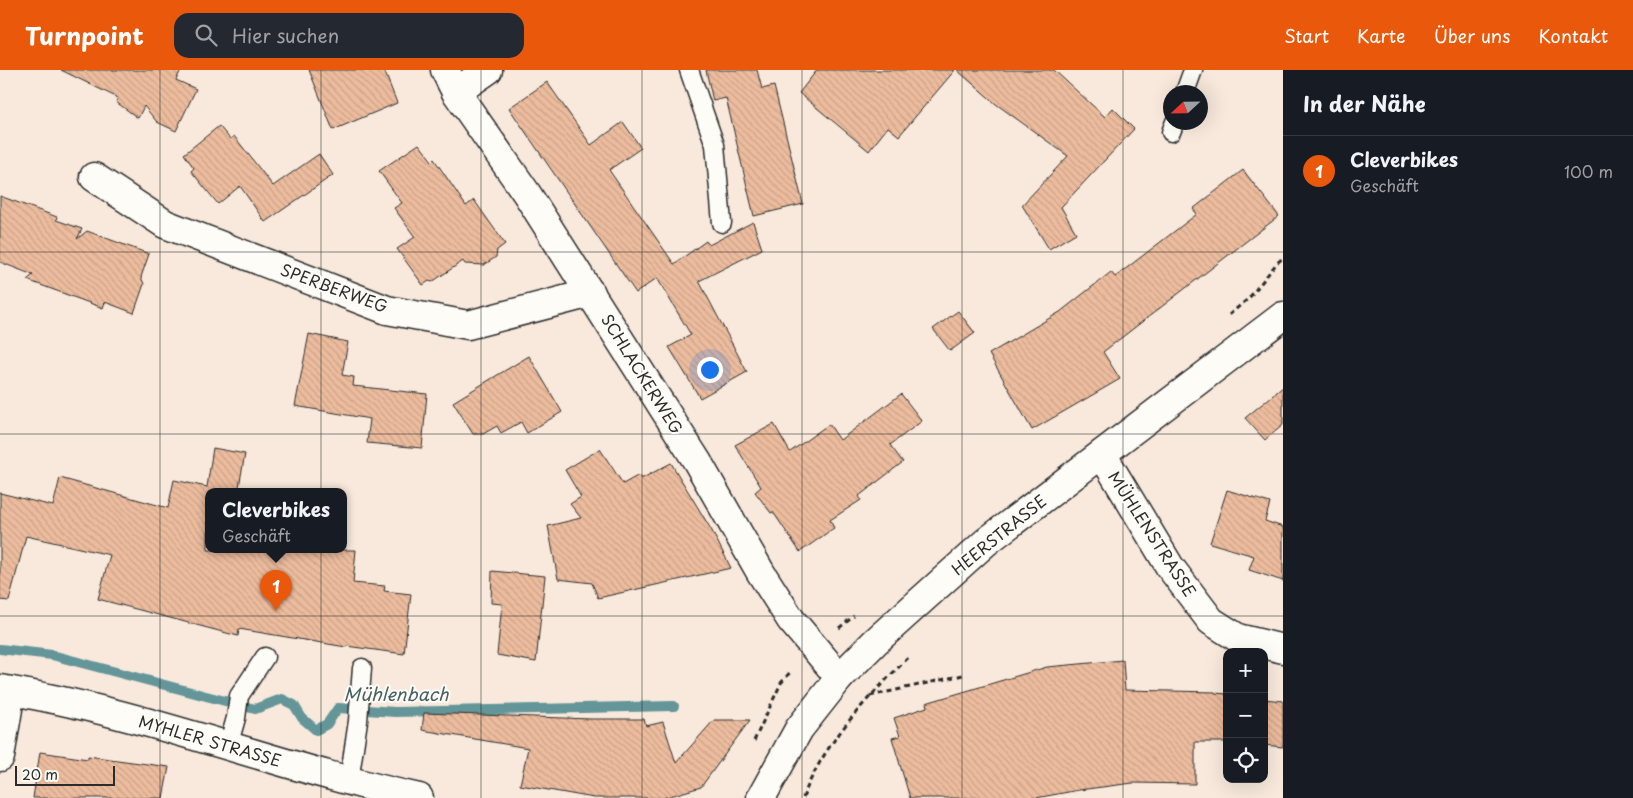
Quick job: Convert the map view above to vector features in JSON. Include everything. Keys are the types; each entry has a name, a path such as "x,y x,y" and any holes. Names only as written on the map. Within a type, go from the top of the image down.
{"street":[{"path":"450,81 488,70"},
{"name":"SCHLACKERWEG","path":"450,81 527,194 697,461 766,581 791,620 828,666 840,677"},
{"name":"SPERBERWEG","path":"94,177 165,224 387,310 468,325 590,293"},
{"name":"HEERSTRASSE","path":"761,798 799,729 840,677 876,641 986,542 1283,316"},
{"name":"MÜHLENSTRASSE","path":"1102,454 1170,567 1211,622 1238,638 1283,649"},
{"path":"0,757 6,690"},
{"name":"MYHLER STRASSE","path":"6,690 68,701 349,781 419,798"}],"lane":[{"path":"689,70 715,145 722,223"},
{"path":"1188,85 1193,70"},
{"path":"228,746 236,718 239,696 265,657"},
{"path":"349,781 361,699 362,668"}],"path":[{"path":"803,798 808,784 826,753 869,696 916,649"},
{"path":"869,696 962,675"}],"building":[{"path":"61,70 181,70 176,80 196,89 176,131 157,122 144,106 138,118 116,102 118,98"},
{"path":"309,70 384,70 397,103 333,130"},
{"path":"706,70 757,70 762,89 774,86 803,204 754,216 726,98 713,101"},
{"path":"817,70 955,70 899,136 888,127 869,151 799,93"},
{"path":"957,70 1054,70 1105,117 1113,108 1134,129 1061,207 1076,233 1049,249 1022,205 1068,156 996,104"},
{"path":"547,82 591,145 623,122 641,148 609,170 674,264 706,241 709,245 753,222 762,249 699,281 747,372 700,398 669,347 691,335 657,278 636,293 509,108"},
{"path":"219,126 230,139 234,136 273,186 319,154 333,175 265,222 240,186 218,204 191,171 194,168 184,154"},
{"path":"419,144 432,161 434,159 466,206 474,200 505,244 497,250 496,257 484,265 465,264 463,261 432,282 429,281 423,285 397,249 415,237 394,208 402,203 379,171"},
{"path":"1243,170 1279,216 1103,352 1120,379 1032,430 989,354 1060,312 1111,272 1115,277 1197,214 1193,209"},
{"path":"0,196 57,217 56,220 82,229 77,239 87,231 149,254 141,277 144,284 134,313 105,302 103,308 27,280 33,275 0,262"},
{"path":"958,311 975,333 950,351 933,329"},
{"path":"309,334 348,342 342,375 354,377 353,386 427,394 422,448 367,443 370,419 295,406"},
{"path":"529,356 562,412 527,433 521,422 501,433 497,426 483,434 473,434 453,402"},
{"path":"1283,387 1283,425 1265,440 1245,418"},
{"path":"901,394 922,421 890,445 903,462 859,496 861,500 830,520 834,528 800,552 773,512 771,513 755,492 761,487 735,445 774,424 790,452 829,424 840,440"},
{"path":"213,448 245,454 239,488 205,488 205,553 347,553 347,550 356,550 353,583 385,586 384,591 411,594 404,654 346,647 239,629 238,636 98,599 110,555 26,536 9,601 0,600 0,493 53,506 60,478 168,508 174,480 207,487"},
{"path":"600,449 623,484 639,475 641,479 671,463 712,531 731,568 598,598 592,583 558,579 548,526 581,518 570,504 581,497 565,470"},
{"path":"1227,490 1270,503 1265,521 1283,527 1283,581 1249,570 1254,556 1210,543"},
{"path":"492,571 545,576 536,662 497,655 502,604 491,603"},
{"path":"1123,660 1125,690 1223,694 1223,742 1195,742 1195,784 1133,783 1036,798 910,798 892,738 900,736 894,718 927,707 926,703 1047,667"},
{"path":"1268,699 1283,701 1283,747 1268,745"},
{"path":"424,713 644,719 646,726 663,722 676,763 714,720 750,720 701,787 663,798 594,798 520,785 528,748 422,730"},
{"path":"40,752 88,759 88,756 169,767 163,798 33,798"}],"waterway":[{"name":"Mühlenbach","path":"0,649 52,655 255,709 282,699 294,705 302,718 316,730 327,724 338,708 395,712 674,706"}],"place":[{"name":"Cleverbikes","path":"276,611"}]}
